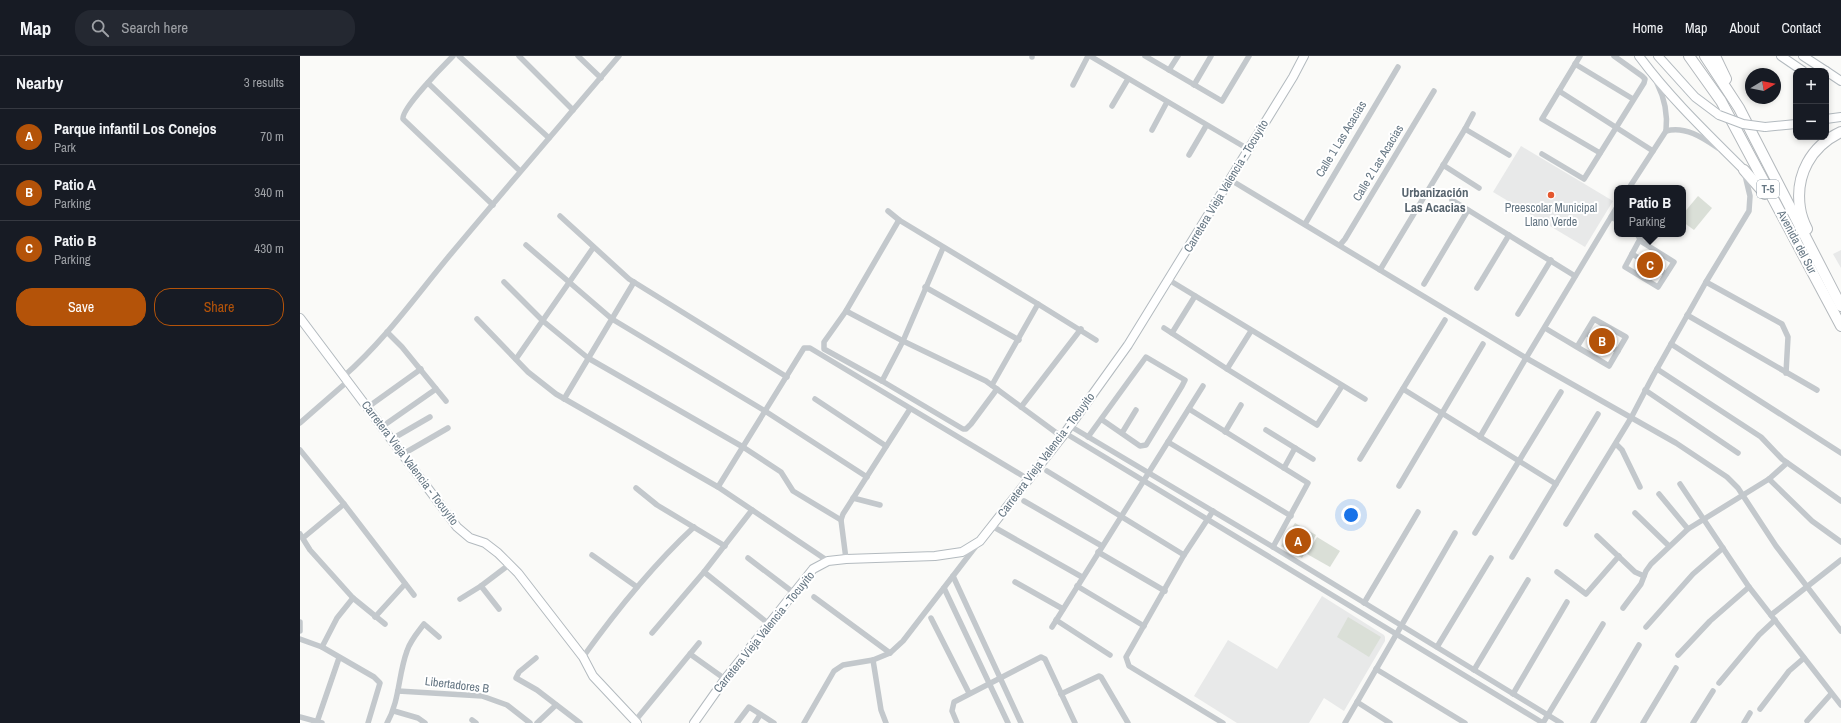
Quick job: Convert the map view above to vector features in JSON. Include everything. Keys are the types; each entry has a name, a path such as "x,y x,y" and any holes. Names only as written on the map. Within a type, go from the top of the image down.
{"highway":[{"name":"Avenida del Sur","path":"1689,56 1721,101 1841,326"},
{"name":"Avenida del Sur","path":"1705,56 1739,108 1841,306"},
{"path":"1715,56 1739,108"},
{"path":"1817,261 1800,209 1800,190 1804,168 1816,148 1829,138 1841,132"},
{"path":"1744,170 1755,180 1786,221"}],"street":[{"path":"453,56 428,82 404,112 403,119 493,205"},
{"path":"459,56 549,138"},
{"path":"519,56 573,110"},
{"path":"578,56 601,78"},
{"path":"300,423 346,379 387,332 520,171 619,56"},
{"path":"1073,85 1089,56 1206,126 1248,149"},
{"path":"1145,56 1222,101 1249,56"},
{"path":"1169,70 1178,56"},
{"path":"1194,85 1211,56"},
{"name":"Carretera Vieja Valencia - Tocuyito","path":"694,723 725,679 813,569 828,561 935,556 962,552 980,540 1066,432 1128,345 1293,77 1304,56"},
{"path":"1580,56 1542,119 1600,153"},
{"path":"1542,154 1584,179 1644,83 1644,80 1627,64 1614,56"},
{"path":"1566,524 1616,444 1687,315 1749,211 1750,196 1744,170 1690,116 1654,76 1639,56"},
{"path":"1658,56 1695,97 1719,115 1743,124 1765,127 1793,124"},
{"path":"1781,56 1799,68"},
{"path":"1803,56 1821,68"},
{"path":"1574,64 1633,99"},
{"name":"Calle 1 Las Acacias","path":"1305,224 1398,67"},
{"path":"1829,73 1841,81"},
{"path":"1631,185 1666,131 1667,120 1665,102 1654,76"},
{"path":"1112,106 1128,78"},
{"path":"428,82 520,171"},
{"name":"Calle 2 Las Acacias","path":"1340,245 1434,91"},
{"path":"1559,91 1653,151"},
{"path":"1152,130 1167,102"},
{"path":"1380,270 1473,114"},
{"path":"1829,118 1841,117"},
{"path":"1189,155 1206,126"},
{"path":"1666,131 1676,128 1686,130 1699,136 1728,154"},
{"path":"1465,129 1509,155"},
{"path":"1443,165 1479,188"},
{"path":"1229,179 1526,358 1676,443 1727,477 1743,495 1776,546 1841,631"},
{"path":"1452,200 1575,276"},
{"path":"1424,284 1468,210"},
{"path":"888,211 899,220 943,248 1081,329 1096,340"},
{"path":"1480,437 1614,212"},
{"path":"560,216 593,248 634,282 786,377"},
{"path":"899,220 846,311 824,342 824,349 963,429 966,429 971,424 994,387 1038,304"},
{"path":"1477,288 1509,235"},
{"path":"1638,237 1640,240 1674,262 1658,287 1625,267 1640,240"},
{"path":"526,245 612,319 765,411 867,476"},
{"path":"516,359 593,248"},
{"path":"882,381 903,341 943,248"},
{"path":"1632,254 1666,274"},
{"path":"1518,314 1550,260"},
{"path":"1169,280 1250,331 1365,399"},
{"path":"504,282 543,321 588,358 743,447 781,472 793,491 841,520"},
{"path":"564,398 634,282"},
{"path":"1706,282 1782,324 1788,337 1786,373"},
{"path":"925,287 1019,340"},
{"path":"1172,333 1195,296"},
{"path":"846,311 994,387 1022,407 1066,432 1543,723 1602,624"},
{"path":"1687,315 1817,390"},
{"name":"Carretera Vieja Valencia - Tocuyito","path":"300,318 463,533 470,538 485,543 510,564 582,657 593,676 636,722"},
{"path":"477,319 528,372 564,398 718,487 828,561"},
{"path":"1545,328 1609,366 1626,337 1594,319 1578,347"},
{"path":"1360,459 1445,320"},
{"path":"1164,328 1317,425 1342,386"},
{"path":"1022,407 1081,329"},
{"path":"1227,369 1250,331"},
{"path":"387,332 395,338 446,401"},
{"path":"1586,333 1618,351"},
{"path":"1399,486 1483,344"},
{"path":"1671,344 1841,453"},
{"path":"718,487 804,348 810,348 1028,479"},
{"path":"1088,437 1100,419 1146,358 1185,380 1146,445 1140,446 1100,419"},
{"path":"368,406 421,369"},
{"path":"1657,369 1761,437 1787,463 1841,501"},
{"path":"1052,627 1203,386"},
{"path":"383,426 436,389"},
{"path":"1403,389 1556,484"},
{"path":"1645,390 1738,453"},
{"path":"1474,533 1561,392"},
{"path":"815,399 886,446"},
{"path":"1226,432 1241,405"},
{"path":"846,559 841,520 853,498 910,409"},
{"path":"1189,409 1308,483 1273,547"},
{"path":"1122,433 1136,410"},
{"path":"1512,557 1598,414"},
{"path":"392,439 430,417"},
{"path":"403,454 448,428"},
{"path":"1266,430 1314,459"},
{"path":"1066,432 1088,437 1273,547 1558,722"},
{"path":"1168,442 1291,516"},
{"path":"1616,444 1622,450 1640,487"},
{"path":"1284,468 1295,448"},
{"path":"300,450 344,504 404,584 414,595"},
{"path":"1623,608 1641,584 1651,564 1688,529 1769,479 1787,463"},
{"path":"1047,471 1184,556"},
{"path":"1769,479 1812,521 1841,542"},
{"path":"1680,484 1749,587 1841,705"},
{"path":"636,488 657,505 725,546"},
{"path":"1658,494 1688,529"},
{"path":"853,498 880,505"},
{"path":"1024,501 1102,546"},
{"path":"344,504 302,536 310,550 353,598 385,624"},
{"path":"652,633 704,572 752,510"},
{"path":"1213,511 1184,556 1165,592 1126,657 1129,666 1223,723"},
{"path":"1364,603 1418,512"},
{"path":"1635,513 1669,546"},
{"path":"992,526 1082,577"},
{"path":"582,657 637,587 674,545 694,527"},
{"path":"1345,723 1455,533"},
{"path":"1597,536 1635,572 1644,576"},
{"path":"804,723 834,671 843,664 872,660 890,654 903,641 980,540"},
{"path":"1646,627 1693,574 1722,548"},
{"path":"1098,552 1165,592"},
{"path":"592,555 637,587"},
{"path":"1557,572 1586,594 1619,556"},
{"path":"748,558 794,593"},
{"path":"1437,648 1491,558"},
{"path":"1719,683 1773,617 1808,586 1841,560"},
{"path":"460,599 481,586 510,564"},
{"path":"704,572 769,624"},
{"path":"953,576 1022,723"},
{"path":"1474,670 1528,580"},
{"path":"1015,582 1063,609"},
{"path":"375,617 404,584"},
{"path":"481,586 499,609"},
{"path":"1077,586 1144,626"},
{"path":"1678,654 1714,617 1749,587"},
{"path":"944,588 1008,723"},
{"path":"814,597 890,654"},
{"path":"322,647 337,618 353,598"},
{"path":"1512,694 1566,602"},
{"path":"931,618 969,693"},
{"path":"1056,620 1110,655"},
{"path":"300,622 300,631"},
{"path":"387,723 394,711 407,648 424,624 439,638"},
{"path":"300,639 322,647 374,677 380,683 368,723"},
{"path":"636,722 699,643"},
{"path":"1593,723 1639,645"},
{"path":"690,654 725,679"},
{"path":"958,723 952,711 954,702 1040,657 1045,659 1075,723"},
{"path":"300,717 320,722 339,658"},
{"path":"536,658 519,672 516,678 580,723"},
{"path":"1760,709 1789,671 1804,658"},
{"path":"872,660 881,710 886,723"},
{"path":"1643,723 1676,668"},
{"path":"1376,669 1465,723"},
{"path":"1061,694 1099,676 1102,677 1128,723"},
{"name":"Libertadores B","path":"398,691 482,696 507,705 530,723"},
{"path":"1693,723 1713,691"},
{"path":"1807,722 1831,694"},
{"path":"1357,702 1390,723"},
{"path":"537,723 556,705"},
{"path":"737,723 749,707 774,723"},
{"path":"394,711 418,718 425,723"},
{"path":"1744,723 1750,713"},
{"path":"755,723 760,715"}],"shaded area":[{"name":"Preescolar Municipal Llano Verde","path":"1521,146 1613,201 1585,247 1493,192"},
{"path":"1698,196 1712,208 1694,230 1686,224 1686,210"},
{"path":"1841,250 1841,268 1833,254"},
{"path":"1295,523 1316,535 1302,558 1281,546"},
{"path":"1317,537 1340,551 1330,567 1307,554"},
{"path":"1322,596 1385,637 1385,641 1344,711 1324,698 1309,723 1237,723 1194,696 1228,640 1277,669"},
{"path":"1348,617 1381,637 1369,657 1337,637"}],"place":[{"name":"Preescolar Municipal Llano Verde","path":"1551,195"},
{"name":"Patio B","path":"1650,265"},
{"name":"Patio A","path":"1602,341"},
{"name":"Parque infantil Los Conejos","path":"1298,541"}],"district":[{"name":"Urbanización Las Acacias","path":"1435,200"}]}
